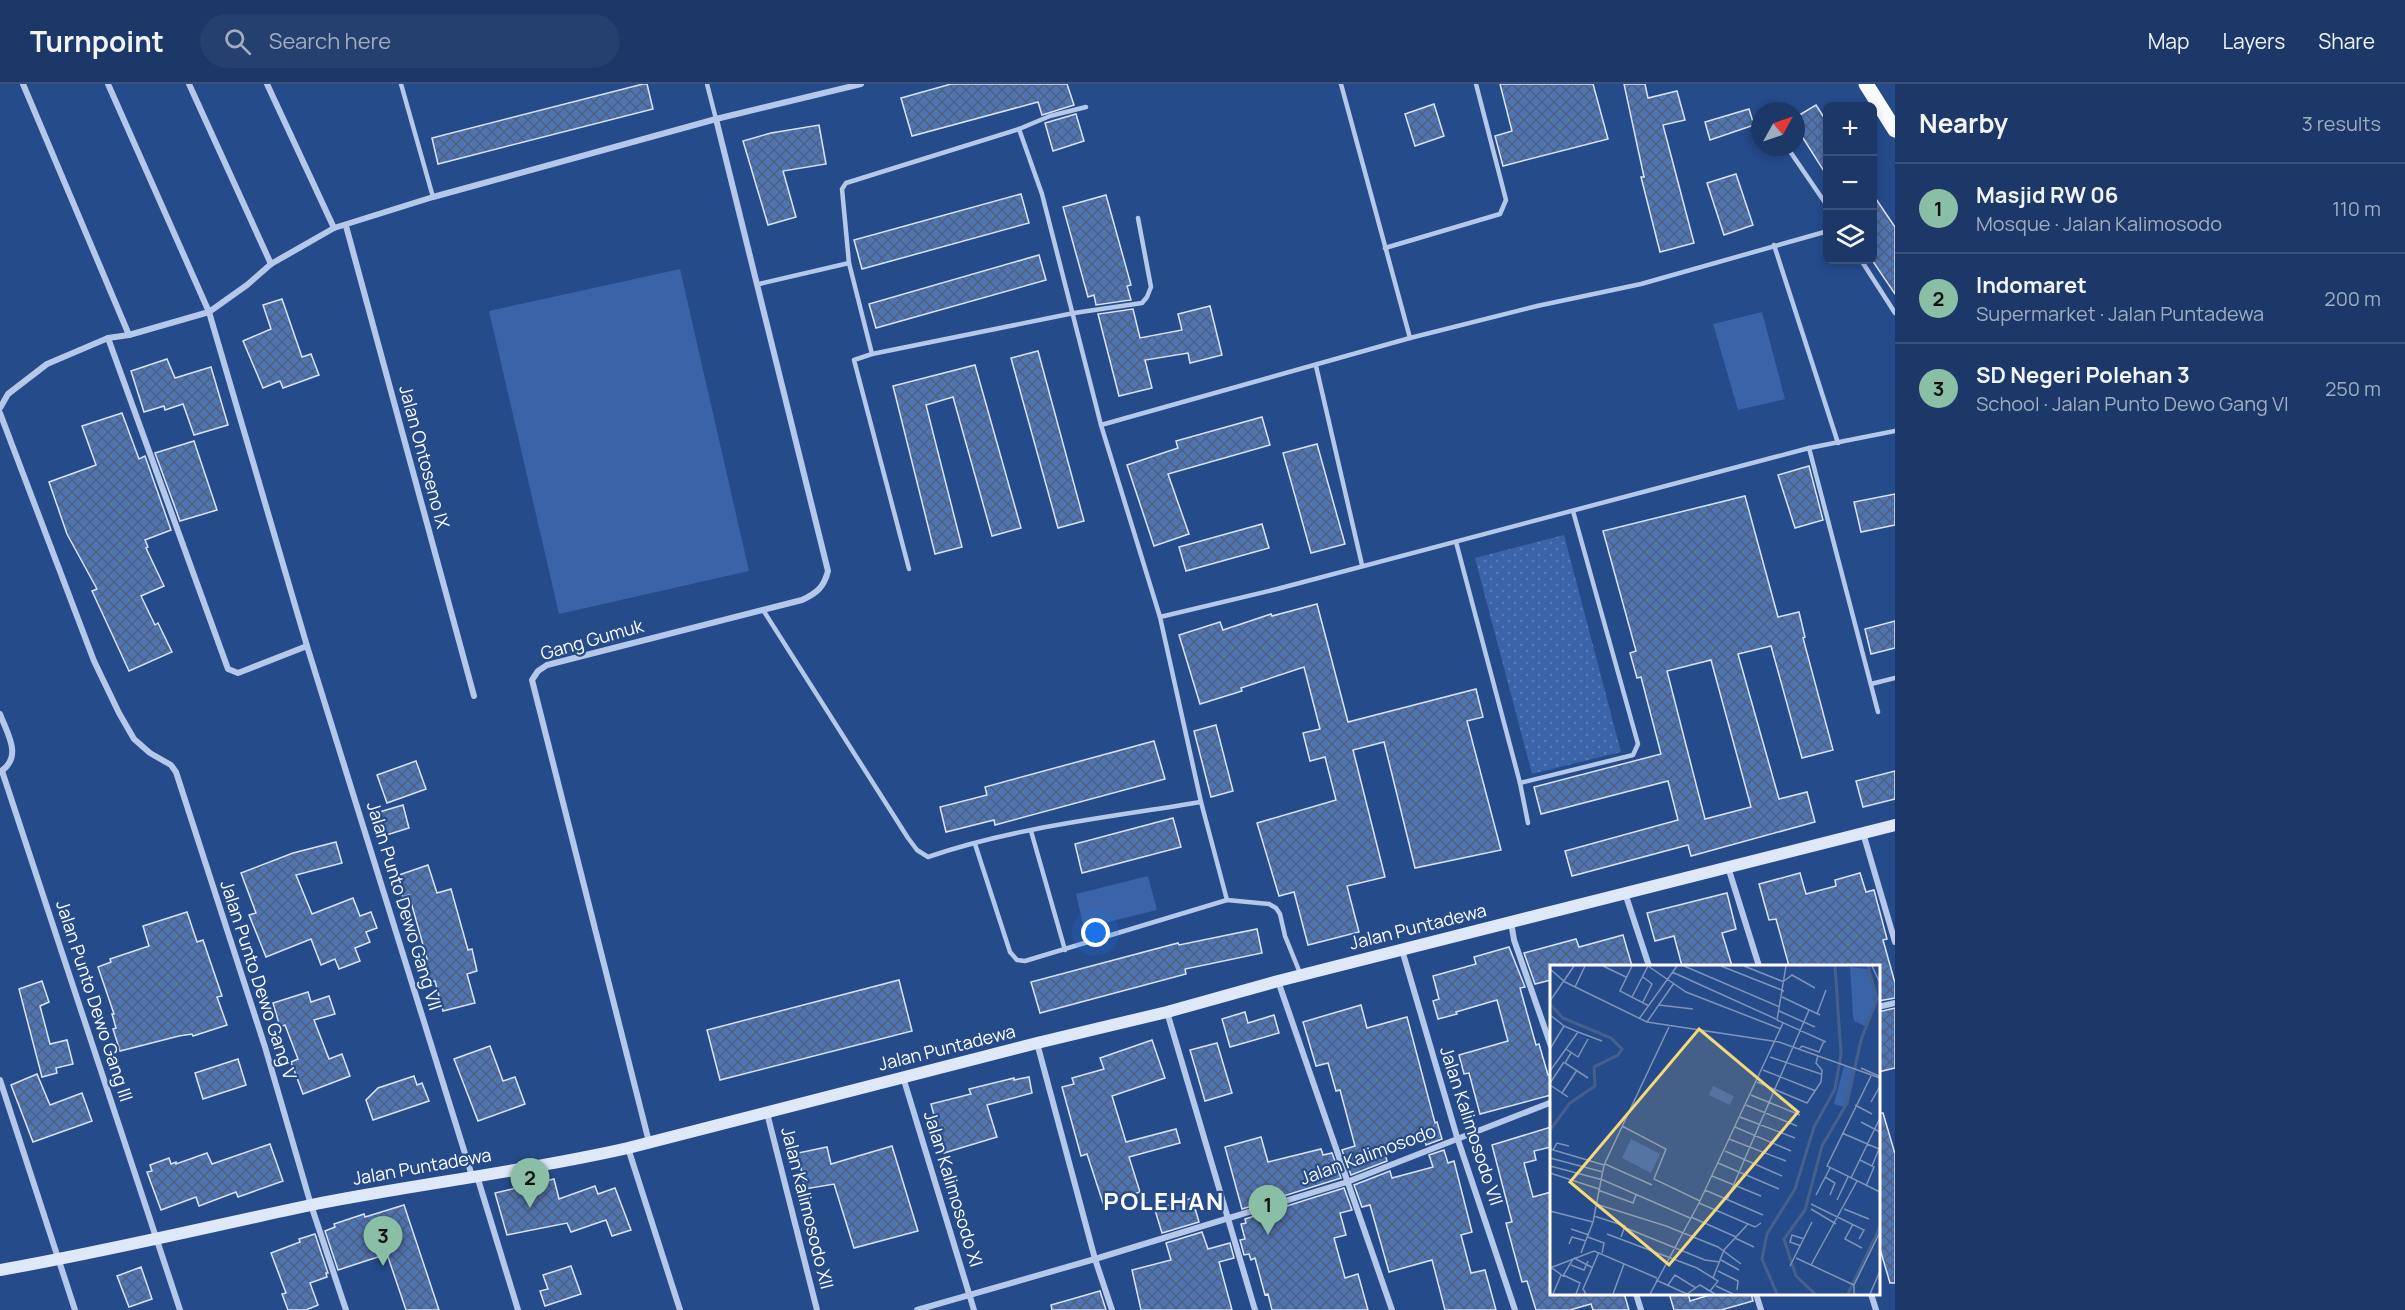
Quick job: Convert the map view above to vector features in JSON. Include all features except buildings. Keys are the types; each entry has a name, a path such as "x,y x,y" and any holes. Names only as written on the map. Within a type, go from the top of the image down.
{"main road":[{"path":"1866,84 1890,112 1895,130"}],"street":[{"path":"23,84 129,335"},
{"name":"Jalan Punto Dewo Gang VII","path":"108,84 209,312 307,646 518,1310"},
{"path":"189,84 271,264"},
{"path":"267,84 334,228"},
{"path":"0,408 8,394 47,364 108,338 129,335 209,312 247,285 271,264 334,228 434,197 716,119 861,84"},
{"name":"Gang Gumuk","path":"650,1143 534,697 532,680 538,671 547,665 813,595 820,590 825,581 828,571 759,284 716,119"},
{"name":"Jalan Ontoseno IX","path":"346,226 474,696"},
{"path":"108,338 228,669 238,673 307,646"},
{"name":"Jalan Punto Dewo Gang V","path":"0,413 94,661 119,714 134,739 150,753 171,765 184,794 214,895 266,1047 311,1205 346,1310"},
{"path":"0,714 14,753 12,760 1,772"},
{"name":"Jalan Punto Dewo Gang III","path":"1,772 180,1310"},
{"name":"Jalan Puntadewa","path":"0,1270 158,1240 311,1205 567,1162 650,1143 1037,1043 1167,1012 1278,981 1625,892 1895,825"},
{"path":"1863,833 1895,942"},
{"path":"1728,867 1759,965"},
{"path":"1625,892 1649,965"},
{"path":"1511,922 1514,940 1550,1046"},
{"name":"Jalan Kalimosodo VII","path":"1402,950 1457,1137 1515,1310"},
{"path":"1278,981 1392,1310"},
{"path":"1880,1007 1895,1003"},
{"path":"1167,1012 1255,1310"},
{"path":"1037,1043 1095,1259 1112,1310"},
{"name":"Jalan Kalimosodo XI","path":"903,1077 974,1310"},
{"path":"0,1080 51,1243 75,1310"},
{"name":"Jalan Kalimosodo","path":"917,1310 1095,1259 1347,1182 1550,1102"},
{"name":"Jalan Kalimosodo XII","path":"767,1113 818,1310"},
{"path":"628,1148 680,1310"},
{"path":"1637,1295 1641,1310"},
{"path":"1757,1295 1761,1310"},
{"path":"1872,1295 1876,1310"}],"lane":[{"path":"401,84 434,197"},
{"path":"707,84 716,119"},
{"path":"1341,84 1410,338"},
{"path":"1385,248 1500,214 1504,208 1506,200 1476,84"},
{"path":"872,354 849,263 842,189 846,183 1019,129 1050,116 1086,107"},
{"path":"1019,129 1042,194 1101,425 1160,617 1201,802 1227,900"},
{"path":"1793,156 1823,201"},
{"path":"909,569 854,363 856,358 1074,313 1143,303 1151,287 1138,218"},
{"path":"1101,425 1410,338 1537,306 1641,284 1823,232"},
{"path":"1774,245 1838,443"},
{"path":"759,284 849,263"},
{"path":"1864,264 1895,313"},
{"path":"1316,366 1362,565"},
{"path":"1160,617 1277,589 1809,448 1895,431"},
{"path":"1809,448 1878,712"},
{"path":"1520,783 1633,755 1638,744 1574,511"},
{"path":"1456,542 1520,783 1528,823"},
{"path":"763,610 917,850 928,857 1031,831 1201,802"},
{"path":"1870,684 1895,678"},
{"path":"1031,831 1065,950"},
{"path":"975,844 1010,952 1017,960 1025,961 1065,950 1227,900 1269,904 1276,908 1301,975"}],"shaded area":[{"path":"680,269 749,571 559,614 489,311"},
{"path":"1762,312 1785,399 1738,410 1713,324"},
{"path":"1564,535 1621,752 1532,774 1475,558"},
{"path":"1148,876 1157,910 1084,928 1076,894"}],"place":[{"name":"Indomaret","path":"530,1208"},
{"name":"Masjid RW 06","path":"1268,1235"},
{"name":"SD Negeri Polehan 3","path":"383,1266"}],"district":[{"name":"POLEHAN","path":"1164,1202"}]}
